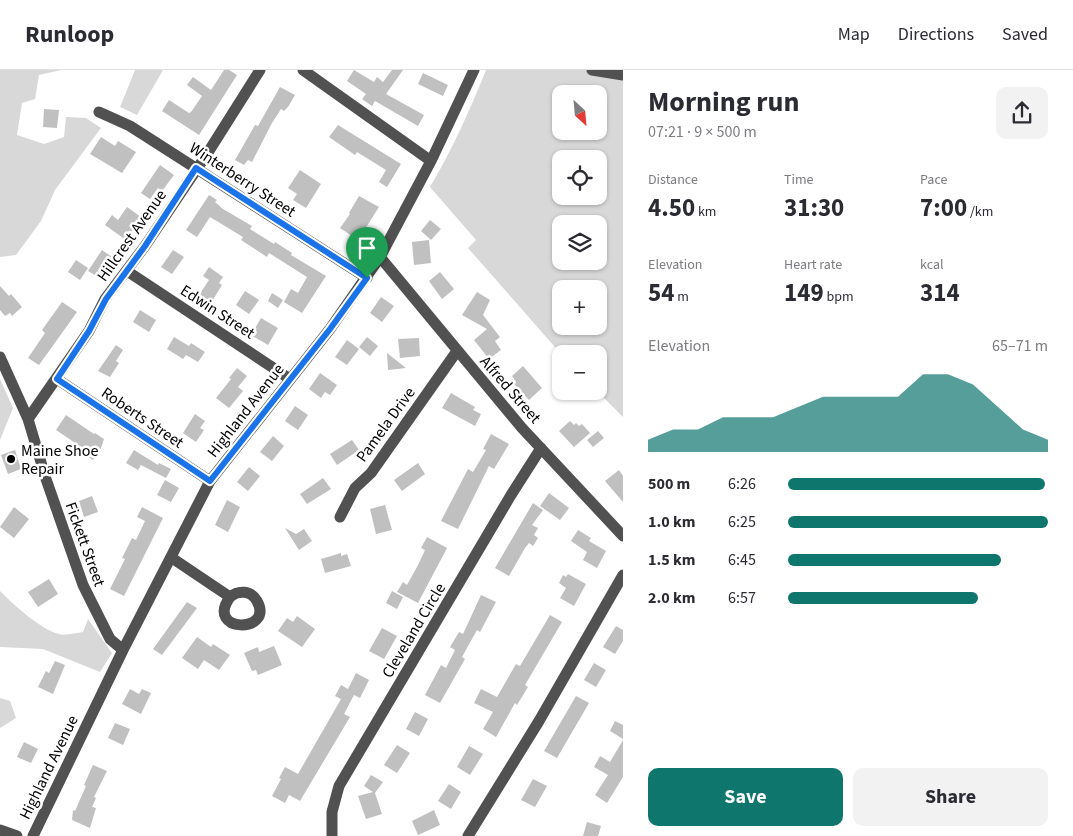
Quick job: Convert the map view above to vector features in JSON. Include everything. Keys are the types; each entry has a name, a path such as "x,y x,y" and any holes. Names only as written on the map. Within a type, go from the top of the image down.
{"street":[{"name":"Hillcrest Avenue","path":"28,418 89,331 106,299 127,271 260,70"},
{"path":"303,70 431,161"},
{"name":"Highland Avenue","path":"32,836 123,650 210,481 330,329 380,258 431,161 474,70"},
{"path":"592,70 623,75"},
{"name":"Winterberry Street","path":"100,112 130,126 367,278"},
{"name":"Alfred Street","path":"380,258 541,448 623,536"},
{"name":"Edwin Street","path":"127,271 290,379"},
{"name":"Pamela Drive","path":"340,517 355,488 371,473 457,351"},
{"name":"Fickett Street","path":"0,357 28,418 46,479 83,585 110,639 123,650"},
{"name":"Roberts Street","path":"57,379 210,481"},
{"name":"Cleveland Circle","path":"332,836 332,812 339,786 511,495 541,448"},
{"path":"172,558 230,597"},
{"path":"468,836 539,721 623,575"},
{"path":"0,830 17,836"}],"shaded area":[{"path":"0,70 61,70 39,75 35,99 22,103 17,135 44,144 64,137 66,117 86,118 101,128 55,190 41,221 16,255 0,257"},
{"path":"135,70 163,70 137,115 120,107"},
{"path":"486,70 623,70 623,417 606,400 607,345 553,345 468,248 476,240 430,187 467,115"},
{"path":"0,379 13,408 0,440"},
{"path":"0,591 36,622 61,635 83,632 88,619 112,653 100,672 43,649 0,647"},
{"path":"0,698 10,701 16,718 0,728"}],"building":[{"path":"224,70 229,70 237,75 199,135 162,111 169,100 189,113 191,112 202,96 187,85 193,77 211,90"},
{"path":"354,70 374,82 377,77 383,82 392,70 403,70 386,94 424,115 418,126 375,101 372,106 362,99 366,94 347,81"},
{"path":"423,73 448,85 443,96 418,84"},
{"path":"280,87 295,95 288,107 284,111 281,109 272,123 252,162 248,160 244,165 235,160 255,125 258,126"},
{"path":"44,109 59,110 57,128 43,127"},
{"path":"338,125 401,164 387,187 379,182 386,170 357,152 355,155 329,137"},
{"path":"101,137 115,146 118,141 136,152 122,173 90,154"},
{"path":"160,165 174,175 162,191 158,188 150,199 141,193"},
{"path":"300,170 321,184 306,208 293,200 297,194 288,188"},
{"path":"209,195 217,200 215,202 223,209 252,226 250,229 274,244 275,242 292,253 291,255 326,276 302,313 284,302 291,289 298,293 307,277 269,253 267,257 241,240 243,237 210,217 197,237 186,230"},
{"path":"359,196 379,207 358,240 340,228"},
{"path":"127,207 141,217 126,240 105,225 112,215 118,220"},
{"path":"430,220 441,229 431,240 421,231"},
{"path":"429,240 431,263 414,265 412,242"},
{"path":"102,250 112,257 100,278 88,271"},
{"path":"173,250 184,257 172,274 161,267"},
{"path":"76,260 88,268 80,280 68,272"},
{"path":"209,267 223,277 219,283 222,285 211,303 199,295 209,280 203,276"},
{"path":"440,272 454,289 442,299 429,281"},
{"path":"0,286 9,296 11,294 22,307 12,316 10,313 5,316 0,310"},
{"path":"245,291 259,300 249,314 236,305"},
{"path":"477,292 490,300 483,315 500,337 495,341 501,350 489,359 474,340 487,329 462,315"},
{"path":"272,293 283,300 278,308 268,301"},
{"path":"381,297 394,306 382,322 370,313"},
{"path":"62,302 77,312 39,365 28,358 45,333 42,330"},
{"path":"140,310 156,320 149,332 133,322"},
{"path":"261,318 278,328 268,345 251,335"},
{"path":"174,337 189,346 191,343 205,352 198,362 186,355 183,359 167,349"},
{"path":"367,337 378,346 370,356 359,347"},
{"path":"419,338 420,356 400,358 398,339"},
{"path":"347,340 359,349 347,365 335,357"},
{"path":"116,345 123,350 116,361 119,363 110,377 98,371"},
{"path":"387,353 406,368 388,370"},
{"path":"523,366 542,388 529,400 514,384 516,382 512,376"},
{"path":"237,368 247,376 238,387 243,391 229,408 216,398"},
{"path":"320,373 337,385 330,395 325,392 321,398 309,389"},
{"path":"451,393 475,407 473,410 481,414 475,426 442,408"},
{"path":"295,406 308,415 298,430 285,421"},
{"path":"195,414 205,421 200,428 204,430 196,442 183,433"},
{"path":"66,415 104,439 101,448 93,460 82,453 84,449 56,430"},
{"path":"570,421 574,425 576,423 579,426 582,424 590,433 574,447 559,431"},
{"path":"598,431 604,438 593,447 587,440"},
{"path":"491,434 509,444 494,469 489,466 458,529 441,521 468,469 473,472 486,450 483,449"},
{"path":"273,436 284,446 272,461 260,452"},
{"path":"352,440 359,450 337,465 330,454"},
{"name":"Maine Shoe Repair","path":"15,450 21,469 8,474 1,455"},
{"path":"134,450 158,465 159,463 171,469 166,478 141,465 138,470 126,463"},
{"path":"418,463 425,474 402,491 394,480"},
{"path":"249,467 260,476 248,491 237,482"},
{"path":"619,470 623,476 623,502 605,481"},
{"path":"323,478 331,489 307,504 300,494"},
{"path":"165,480 179,488 171,502 157,495"},
{"path":"549,493 569,508 560,520 540,506"},
{"path":"92,496 98,512 84,517 79,501"},
{"path":"227,500 240,507 228,532 215,525"},
{"path":"533,503 543,510 532,525 538,528 534,535 538,538 533,546 529,543 525,548 509,576 495,568"},
{"path":"385,505 392,530 376,534 370,509"},
{"path":"14,507 29,519 14,538 0,527"},
{"path":"142,507 163,518 124,596 110,589 125,559 122,558 132,538 136,540 145,521 137,517"},
{"path":"285,528 296,534 304,529 312,541 299,550"},
{"path":"578,530 591,538 589,541 606,551 597,568 583,560 587,552 571,541"},
{"path":"427,537 447,548 418,603 397,592 403,582 407,585 418,565 425,550 421,548"},
{"path":"341,553 341,556 347,554 351,566 325,573 321,559"},
{"path":"568,574 586,584 574,606 560,598 566,588 559,583 563,575 566,577"},
{"path":"49,579 58,594 38,607 28,592"},
{"path":"392,591 403,597 397,609 386,603"},
{"path":"481,595 496,602 480,632 477,630 462,657 465,659 440,703 425,695 441,665 446,668 455,650 450,647 459,632 463,634"},
{"path":"187,602 197,608 162,655 153,649"},
{"path":"550,615 562,622 525,685 528,687 517,705 515,703 496,737 483,729 493,712 474,703 481,689 497,697 516,664 520,666"},
{"path":"297,616 315,629 302,647 278,631 287,618 293,622"},
{"path":"616,626 623,630 623,641 615,654 603,647"},
{"path":"382,628 397,636 384,659 369,651"},
{"path":"197,637 211,647 213,644 230,655 219,670 204,660 198,669 182,658"},
{"path":"274,646 282,665 258,675 256,670 252,671 244,653 258,647 259,652"},
{"path":"55,661 65,665 53,694 38,687 46,671 49,673"},
{"path":"594,663 606,670 596,687 584,680"},
{"path":"356,673 369,680 360,698 354,695 344,714 350,717 300,801 289,795 285,803 272,796 285,767 298,774 341,699 335,696 341,685 348,689"},
{"path":"130,689 139,694 142,689 151,693 141,714 122,704"},
{"path":"576,696 589,703 557,758 544,751"},
{"path":"415,712 428,719 419,736 406,729"},
{"path":"615,721 623,725 623,739 610,731"},
{"path":"115,723 130,729 123,745 108,738"},
{"path":"623,740 623,777 607,803 595,795 608,775 594,767 600,756 610,762"},
{"path":"24,742 38,749 31,763 17,757"},
{"path":"397,745 410,753 397,773 384,765"},
{"path":"469,746 483,754 470,775 457,767"},
{"path":"93,765 107,771 94,797 96,798 92,807 96,808 90,828 72,820 73,810 75,811"},
{"path":"371,775 383,782 375,793 382,814 366,819 358,796 373,792 364,786"},
{"path":"533,779 547,786 535,807 521,800"},
{"path":"449,784 461,792 451,809 438,801"},
{"path":"434,810 440,825 418,835 412,821"},
{"path":"587,822 601,826 598,836 583,836"}],"place":[{"name":"Maine Shoe Repair","path":"11,459"}],"route":[{"path":"196,168 367,278 330,329 210,481 57,379 89,331 106,299 145,246 196,168"}]}
